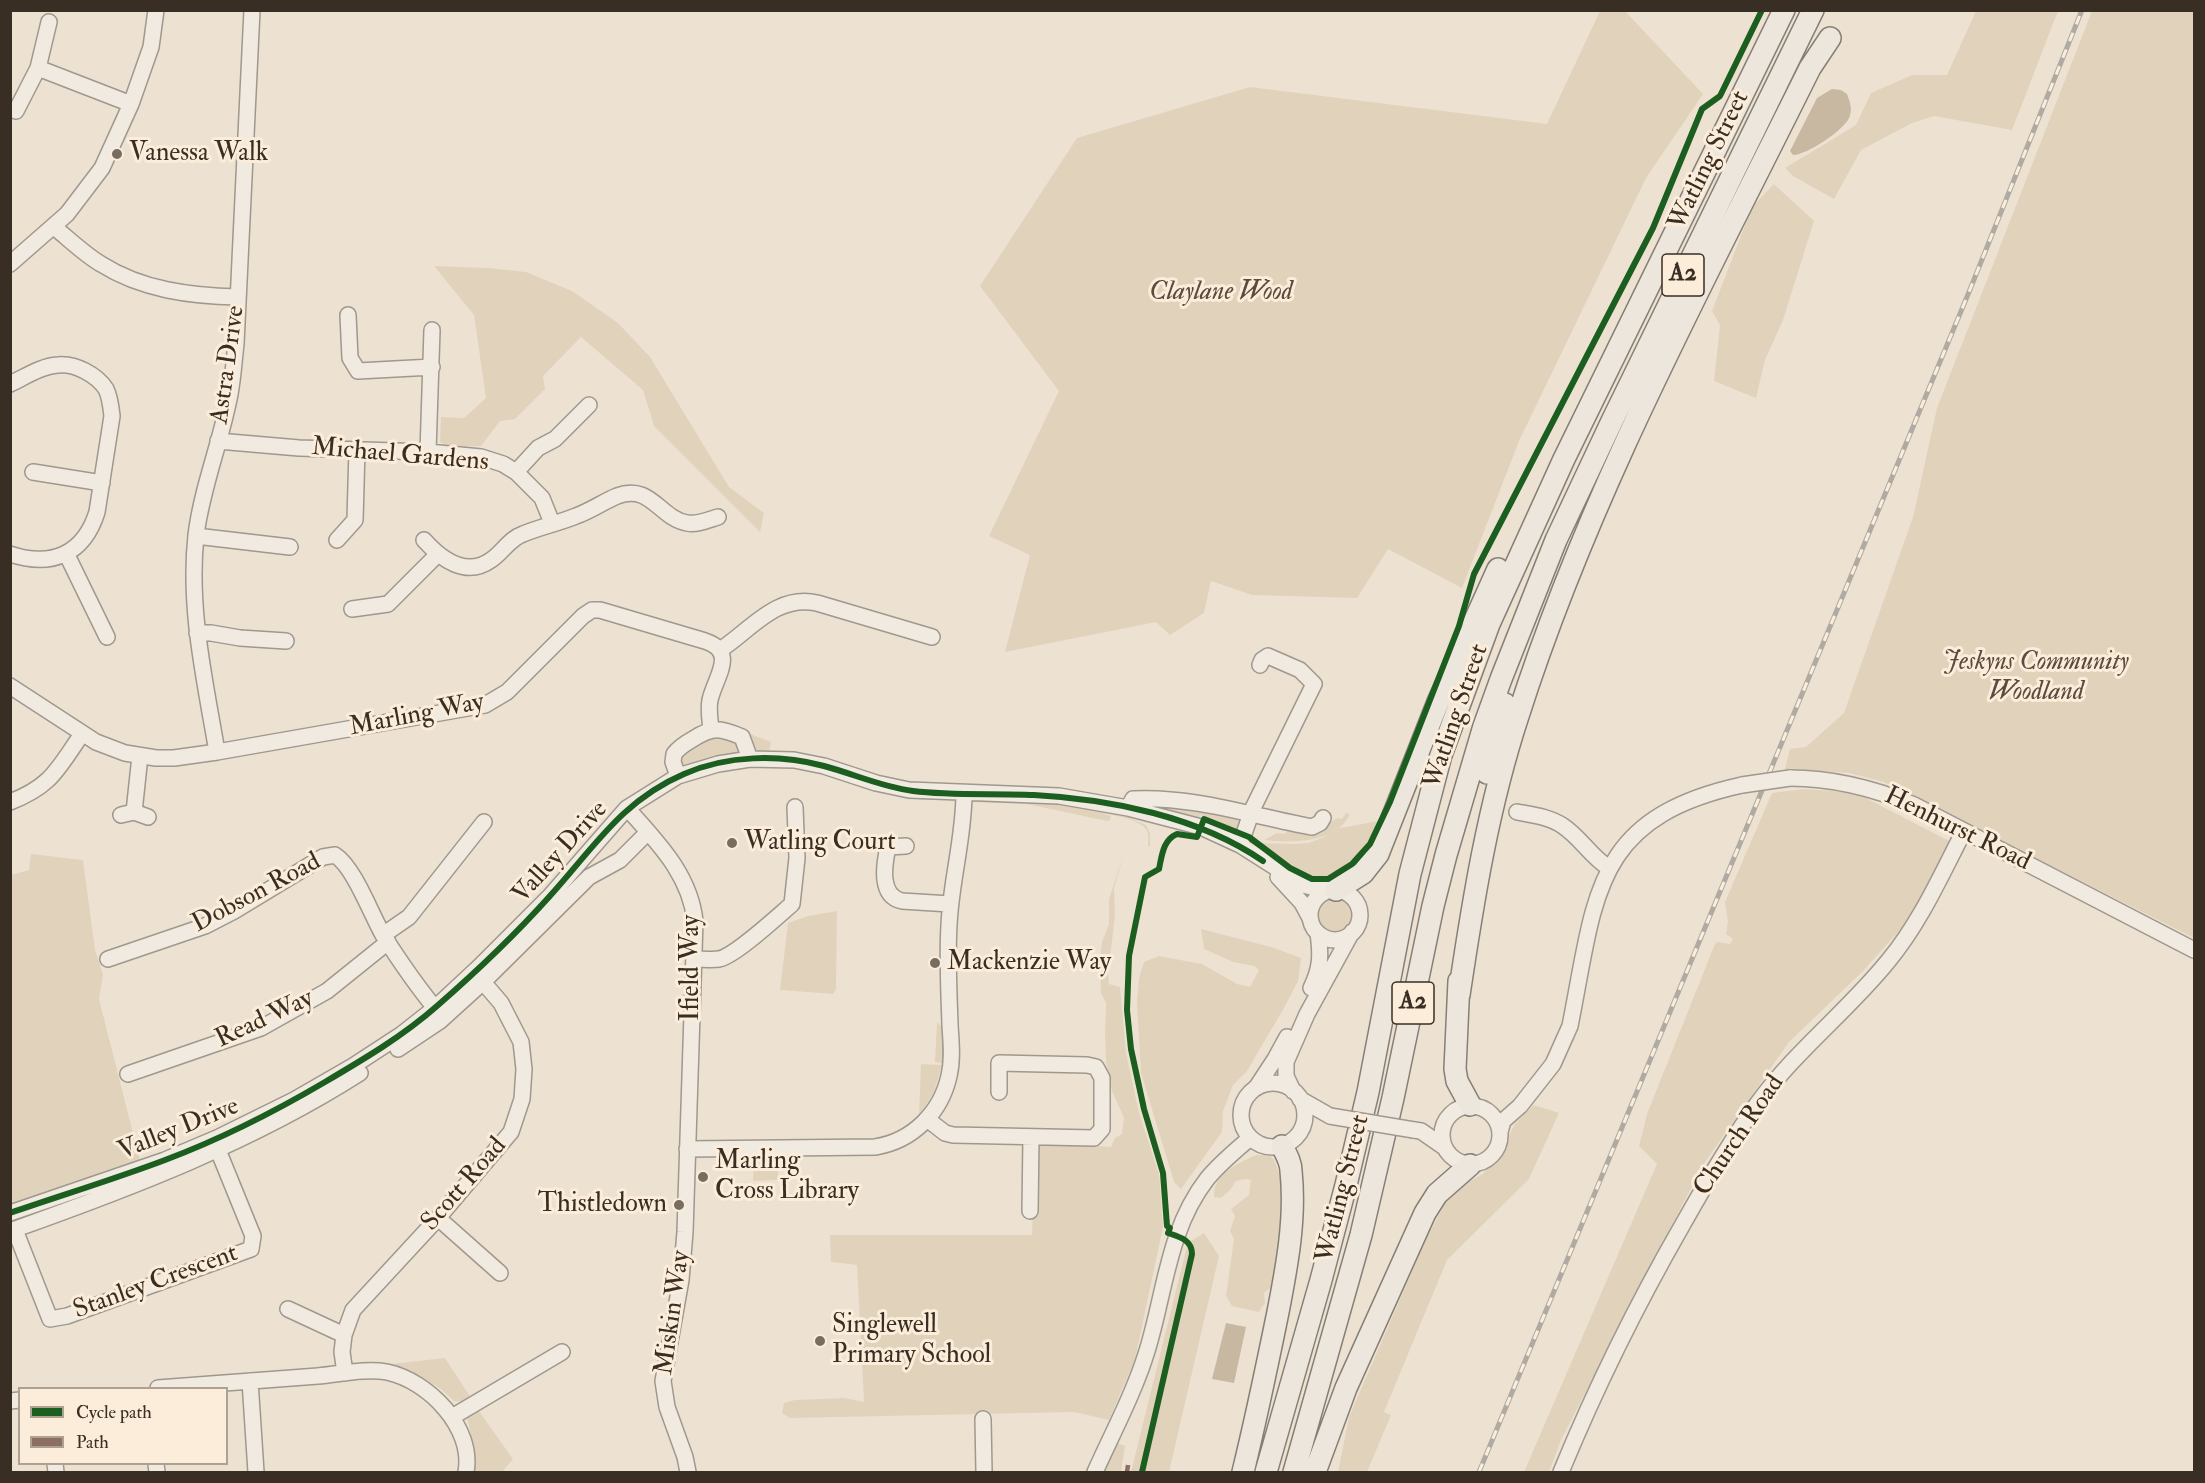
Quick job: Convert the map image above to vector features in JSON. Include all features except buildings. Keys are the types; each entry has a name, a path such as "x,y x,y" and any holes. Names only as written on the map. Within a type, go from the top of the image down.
{"highway":[{"name":"Watling Street","path":"1266,1473 1346,1185 1368,1092 1410,874 1441,755 1489,624 1544,504 1607,369 1784,10"},
{"name":"Watling Street","path":"1294,1473 1361,1235 1433,906 1458,810 1501,679 1556,540 1627,389 1814,10"},
{"path":"1459,995 1481,856 1492,808 1517,718 1571,567 1640,413 1806,78 1830,38"},
{"path":"1336,890 1359,877 1377,857 1434,712 1489,588 1509,552 1544,504"},
{"path":"1474,1106 1457,1081 1455,1069 1462,906 1474,826 1502,713 1556,540"},
{"path":"1244,1473 1288,1257 1292,1211 1291,1170 1282,1146"},
{"path":"1316,1473 1346,1388 1425,1213 1437,1194 1470,1165"}],"street":[{"path":"10,264 67,214 102,168 131,104 151,47 156,10"},
{"name":"Astra Drive","path":"217,752 197,633 193,589 196,536 208,473 230,393 236,344 252,10"},
{"path":"16,111 38,68 50,22"},
{"path":"38,68 131,104"},
{"path":"54,226 100,264 132,280 167,291 199,296 238,297"},
{"path":"348,315 350,358 358,371 432,367"},
{"path":"428,452 432,330"},
{"path":"10,384 39,370 59,364 72,366 90,374 105,387 112,416 93,526 82,543 66,553 46,560 25,559 10,554"},
{"path":"516,472 538,448 555,439 589,405"},
{"name":"Michael Gardens","path":"218,441 481,457 503,464 516,472 542,498 552,523"},
{"path":"337,540 355,520 357,450"},
{"path":"33,472 102,483"},
{"path":"424,540 437,555 458,566 469,568 491,560 511,540 521,534 574,517 618,496 629,494 648,497 671,516 685,523 700,523 718,517"},
{"path":"196,536 290,547"},
{"path":"66,553 107,637"},
{"path":"352,609 388,604 437,555"},
{"path":"711,729 709,704 722,663 720,650 772,610 798,602 817,603 932,637"},
{"name":"Marling Way","path":"10,686 82,734 114,750 140,756 174,758 485,705 507,692 582,616 592,610 606,611 698,639 713,644 720,650"},
{"path":"197,633 286,641"},
{"path":"1240,845 1250,815 1314,684 1299,670 1266,655"},
{"path":"678,776 673,762 674,754 682,746 711,729 723,730 742,737 750,759"},
{"path":"10,802 31,794 52,777 82,734"},
{"path":"134,815 140,756"},
{"name":"Valley Drive","path":"10,1213 165,1160 217,1138 294,1100 353,1066 402,1034 435,1008 512,936 627,808 678,776 718,764 750,759 801,761 904,789 1059,796 1128,808 1201,827 1240,845 1307,886 1336,890"},
{"name":"Henhurst Road","path":"1470,1165 1489,1159 1496,1151 1500,1142 1500,1127 1503,1121 1520,1106 1553,1064 1565,1041 1593,910 1609,868 1640,829 1666,812 1700,797 1743,785 1790,778 1830,780 1874,790 1914,805 2194,950"},
{"path":"687,1149 873,1148 908,1136 927,1119 941,1099 951,1064 948,962 950,904 963,820 964,793"},
{"path":"1128,808 1130,801 1134,799 1184,800 1206,803 1283,827 1312,827 1320,823 1323,818"},
{"path":"695,959 718,959 729,955 792,903 796,858 795,807"},
{"name":"Ifield Way","path":"627,808 676,867 688,892 695,921 687,1149"},
{"path":"1517,812 1548,819 1563,826 1596,860 1609,868"},
{"name":"Read Way","path":"128,1074 261,1028 327,991 409,917 484,822"},
{"name":"Church Road","path":"1561,1473 1595,1392 1650,1282 1726,1151 1786,1067 1871,981 1898,949 1923,910 1965,831"},
{"path":"13,1230 142,1182 218,1150 325,1096 440,1021 483,982 589,877 620,860 648,832"},
{"path":"906,846 890,846 887,849 885,881 891,896 902,901 950,904"},
{"name":"Dobson Road","path":"108,959 172,939 214,921 330,855 335,855 346,864 386,938 435,1008"},
{"name":"Valley Drive","path":"1266,863 1272,873 1302,903 1310,918"},
{"path":"1336,890 1349,894 1357,905 1359,918 1307,1014 1286,1062 1286,1076 1304,1109 1301,1129 1297,1137 1282,1146 1265,1146 1250,1138 1244,1130 1241,1112 1243,1102 1256,1088 1275,1059 1318,974 1320,955 1318,933 1310,918 1310,909 1316,898 1327,891 1336,890"},
{"path":"1318,933 1325,938 1335,940 1346,937 1352,932"},
{"name":"Scott Road","path":"345,1373 342,1352 344,1335 353,1310 438,1218 511,1132 522,1099 524,1069 521,1042 501,1003 483,982"},
{"path":"927,1119 945,1133 953,1135 1094,1138 1102,1129 1102,1078 1096,1067 999,1063 999,1092"},
{"path":"1256,1088 1275,1083 1330,1116 1417,1130 1444,1147 1454,1160 1470,1165"},
{"name":"Henhurst Road","path":"1417,1130 1446,1120 1452,1113 1474,1106 1495,1107 1532,1090"},
{"path":"1474,1106 1493,1116 1500,1131"},
{"path":"1301,1129 1330,1116"},
{"path":"1444,1147 1442,1128 1446,1120"},
{"path":"1030,1211 1031,1137"},
{"path":"1095,1473 1140,1371 1156,1320 1170,1255 1185,1214 1208,1178 1250,1138"},
{"name":"Miskin Way","path":"687,1149 681,1274 663,1382 667,1407 686,1457 688,1473"},
{"name":"Stanley Crescent","path":"13,1230 50,1319 67,1316 251,1249 253,1236 218,1150"},
{"path":"438,1218 500,1273"},
{"path":"288,1309 344,1335"},
{"path":"452,1417 562,1352"},
{"path":"181,1387 345,1373 387,1372 407,1380 439,1402 452,1417 464,1443 466,1473"},
{"path":"250,1381 256,1472"},
{"path":"983,1419 984,1473"}],"green space":[{"name":"Claylane Wood","path":"1600,11 1625,11 1703,94 1646,178 1519,441 1462,588 1388,549 1357,598 1252,595 1211,581 1204,613 1170,635 1156,622 1005,652 1030,555 989,536 1059,391 980,286 1077,138 1250,87 1547,124"},
{"path":"1976,11 2058,11 2012,130 1934,116 1912,123 1861,150 1834,199 1793,176 1785,168 1856,125 1871,93 1912,75 1947,75"},
{"name":"Jeskyns Community Woodland","path":"2092,11 2194,11 2194,938 1884,782 1849,773 1785,769 1790,749 1806,747 1844,713 1913,517 1937,408"},
{"path":"1774,184 1814,221 1783,320 1765,360 1756,398 1714,381 1720,325 1712,311 1752,207"},
{"path":"434,266 526,272 572,291 618,323 650,357 729,487 764,513 760,532 654,426 643,390 581,337 543,376 545,389 515,419 500,421 481,446 450,447 440,442 441,417 464,418 486,398 474,315"},
{"path":"706,734 738,738 740,753 682,767 676,756"},
{"path":"750,734 771,742 769,752 755,748 747,736"},
{"path":"1804,789 1860,795 1949,841 1909,920 1863,971 1789,1042 1703,1165 1561,1440 1549,1472 1524,1472 1657,1164 1639,1146 1647,1114 1715,944 1718,942 1730,944 1733,939 1726,934 1728,922 1725,902 1772,793"},
{"path":"978,799 1055,801 1122,815 1146,825 1150,834 1150,847 1148,846 1148,833 1144,827 1126,818 1101,813 1111,816 1107,821 1027,804 972,802"},
{"path":"1164,802 1241,819 1240,828 1237,830 1201,815 1199,820 1140,804"},
{"path":"1346,813 1350,814 1344,824 1324,836 1299,841 1264,840 1277,833 1285,834 1289,829 1326,826 1337,818 1342,819"},
{"path":"1379,821 1357,856 1341,870 1322,879 1304,873 1258,843 1308,843 1340,828"},
{"path":"31,854 83,860 95,950 103,974 99,999 140,1161 11,1207 11,875 29,870"},
{"path":"1124,854 1114,888 1115,915 1108,974 1109,984 1120,987 1126,1053 1139,1113 1159,1174 1163,1227 1135,1359 1109,1420 1074,1412 790,1418 782,1413 784,1403 795,1400 844,1398 864,1402 857,1265 831,1262 830,1235 1032,1235 1035,1141 1111,1147 1115,1138 1122,1134 1124,1118 1112,1091 1106,1062 1106,1003 1101,993 1100,959 1102,942 1109,924 1109,899"},
{"path":"1335,897 1348,902 1353,915 1348,928 1335,933 1322,928 1317,915 1322,902"},
{"path":"837,911 836,989 833,994 780,990 788,923 808,916"},
{"path":"1201,929 1271,947 1301,958 1298,981 1284,1008 1247,1071 1233,1085 1223,1111 1222,1132 1181,1189 1174,1182 1141,1073 1137,1002 1139,978 1144,962 1159,956 1202,964 1237,984 1250,987 1259,970 1254,966 1233,962 1204,949"},
{"path":"937,1022 942,1027 942,1063 935,1062"},
{"path":"921,1064 942,1065 934,1092 919,1116"},
{"path":"1534,1105 1559,1113 1529,1179 1447,1260 1384,1412 1391,1415 1367,1472 1338,1472 1349,1417 1426,1239 1452,1190 1483,1174 1501,1150 1515,1124"},
{"path":"1256,1155 1270,1155 1277,1166 1282,1199 1280,1238 1272,1287 1264,1293 1265,1303 1259,1312 1232,1306 1226,1296 1234,1239 1230,1231 1235,1216 1231,1209 1249,1195 1251,1180 1236,1181 1221,1198 1214,1197 1218,1182 1228,1170"},
{"path":"778,1158 778,1180 753,1181 754,1159"},
{"path":"1204,1233 1219,1256 1169,1472 1131,1472 1186,1250 1191,1241"},
{"path":"445,1358 471,1398 464,1402 454,1401 441,1389 420,1376 390,1366 391,1364"},
{"path":"476,1407 513,1459 502,1472 474,1472 476,1460 467,1417"},
{"path":"1115,1442 1125,1446 1121,1472 1100,1472"}],"shaded area":[{"path":"1832,89 1841,90 1847,94 1851,109 1849,118 1840,129 1824,141 1807,151 1793,155 1790,151 1817,98"},
{"path":"1226,1323 1246,1327 1234,1383 1212,1379"}],"railway":[{"path":"1479,1472 1969,292 2082,10"}],"marked path":[{"path":"1127,1472 1128,1465"}],"cycle path":[{"path":"1142,1472 1192,1254 1188,1242 1168,1233 1170,1228 1167,1226 1163,1173 1144,1109 1131,1049 1127,1010 1129,956 1145,877 1159,869 1164,849 1172,837 1177,834 1197,837 1204,819 1249,837 1290,868 1312,879 1328,879 1352,864 1370,844 1390,802 1459,626 1474,574 1653,228 1702,109 1720,96 1762,10"},
{"path":"10,1213 186,1152 286,1104 383,1047 424,1017 494,953 536,911 625,812 662,785 684,774 718,763 771,758 807,762 913,791 1063,797 1123,806 1183,822 1238,846 1263,861"}],"place":[{"name":"Vanessa Walk","path":"117,154"},
{"name":"Watling Court","path":"732,843"},
{"name":"Mackenzie Way","path":"935,963"},
{"name":"Marling Cross Library","path":"703,1177"},
{"name":"Thistledown","path":"679,1205"},
{"name":"Singlewell Primary School","path":"820,1341"}]}
